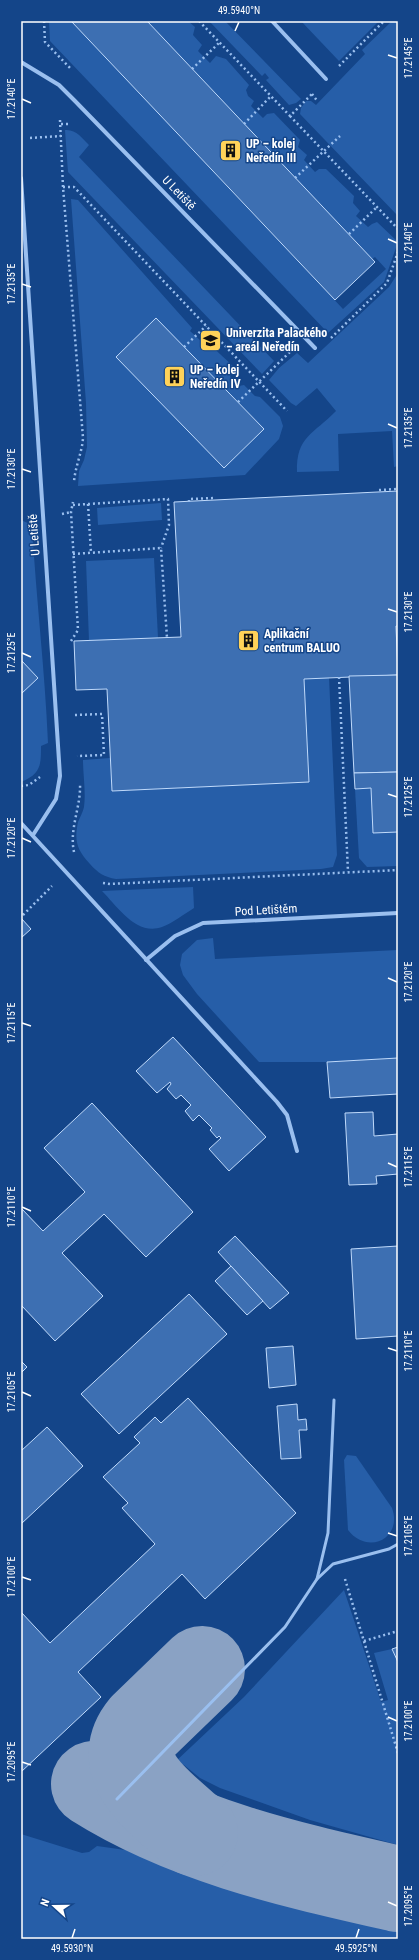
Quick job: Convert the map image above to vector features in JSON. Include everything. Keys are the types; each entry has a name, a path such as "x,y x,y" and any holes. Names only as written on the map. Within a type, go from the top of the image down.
{"street":[{"path":"272,21 326,79"},
{"name":"U Letiště","path":"21,62 59,86 75,101 315,348"},
{"name":"U Letiště","path":"21,178 60,776 56,799 33,835"},
{"path":"21,823 277,1102 289,1121 297,1152"},
{"name":"Pod Letištěm","path":"146,960 171,939 203,923 398,913"}],"lane":[{"path":"317,1579 328,1534 334,1400"},
{"path":"117,1799 285,1628 317,1579 333,1564 389,1549 398,1544"}],"path":[{"path":"44,21 45,42 71,69"},
{"path":"192,69 220,42"},
{"path":"57,60 60,57"},
{"path":"312,94 318,102"},
{"path":"244,124 271,96"},
{"path":"290,116 398,229"},
{"path":"60,120 63,186 83,438 82,447 76,463 74,482"},
{"path":"30,138 61,136"},
{"path":"295,178 340,136"},
{"path":"63,186 74,187 287,411"},
{"path":"349,234 377,207"},
{"path":"328,340 387,283 398,252"},
{"path":"184,347 206,326"},
{"path":"238,402 294,348"},
{"path":"380,490 398,489"},
{"path":"189,502 189,499 216,498"},
{"path":"70,644 78,630 71,512 73,504 168,500 169,525 161,548 167,638"},
{"path":"88,504 91,553"},
{"path":"61,514 71,512"},
{"path":"73,554 161,548"},
{"path":"339,677 348,872"},
{"path":"74,707 75,722"},
{"path":"75,715 102,714 104,755 77,756"},
{"path":"77,749 78,763"},
{"path":"76,855 72,837 79,804 79,777"},
{"path":"99,880 110,884 398,870"},
{"path":"23,915 53,885"},
{"path":"340,1562 398,1753"},
{"path":"364,1641 398,1632"}],"shaded area":[{"path":"49,21 71,21 343,309 386,269 375,257 372,259 147,21 188,21 195,27 193,35 202,45 198,51 210,63 216,56 226,59 249,85 246,90 248,96 254,101 251,106 263,118 267,114 274,113 300,140 298,147 307,155 304,160 315,172 319,169 326,169 354,196 353,203 360,211 356,216 368,227 377,222 398,242 384,282 328,333 50,41"},
{"path":"209,21 225,21 301,99 296,103 289,105 266,80 269,78 265,73 262,76"},
{"path":"301,21 379,21 339,61"},
{"path":"392,21 398,21 398,216 300,114 301,108 306,101 311,101 316,105 365,54 362,50"},
{"path":"65,130 76,132 89,145 79,157 274,361 262,374 68,172"},
{"path":"71,199 78,200 192,328 190,331 201,341 207,342 234,367 230,377 239,386 244,385 255,396 260,397 280,417 283,426 279,439 245,475 78,486 79,471 84,460 87,447 86,403","holes":["156,319 264,429 224,468 117,357"]},
{"path":"398,273 398,466 394,467 392,431 338,434 339,471 297,472 297,460 303,443 336,411 317,388 296,406 291,403 269,380 279,368 297,353 308,363 389,287"},
{"path":"161,503 162,520 98,525 97,508"},
{"path":"21,520 32,525 48,743 41,746 41,759 36,772 33,776 21,782"},
{"path":"154,558 158,638 89,641 86,561"},
{"path":"329,677 337,855 333,867 321,869 116,879 105,876 99,872 90,864 79,850 76,835 78,822 84,809 85,801 83,760 110,758 112,791 308,782 304,679"},
{"path":"371,788 398,832 398,866 367,867 359,858 355,789"},
{"path":"193,887 194,908 174,921 162,927 153,929 136,924 121,912 102,891"},
{"path":"213,938 215,959 398,950 398,1058 327,1062 259,1062 197,994 183,975 180,965 182,954 197,940"},
{"path":"347,1455 356,1456 392,1508 394,1519 393,1528 382,1540 365,1542 356,1538 348,1530 344,1460"},
{"path":"344,1590 381,1702 388,1700 374,1653 392,1649 398,1662 398,1845 310,1820 220,1788 200,1778 184,1765 175,1762 244,1697"},
{"path":"21,1834 82,1853 89,1852 97,1846 161,1855 398,1911 398,1939 21,1939"}],"building":[{"name":"UP – kolej Neředín III","path":"71,21 147,21 375,262 335,300"},
{"name":"UP – kolej Neředín IV","path":"156,318 264,429 224,468 116,357"},
{"name":"Aplikační centrum BALUO","path":"398,491 398,626 396,626 398,675 304,679 309,782 112,791 107,689 76,690 74,641 181,637 174,502"},
{"path":"21,660 38,678 21,694"},
{"path":"398,675 398,772 354,773 349,676"},
{"path":"398,772 398,832 373,833 371,788 355,789 354,773"},
{"path":"21,918 31,929 21,938"},
{"path":"173,1037 266,1137 229,1171 209,1149 221,1138 219,1136 217,1138 210,1130 212,1128 199,1115 193,1121 185,1111 191,1105 181,1095 176,1099 167,1089 171,1084 170,1082 157,1093 136,1071"},
{"path":"398,1058 398,1094 330,1098 327,1062"},
{"path":"92,1103 193,1212 146,1257 104,1214 62,1253 103,1296 55,1341 21,1305 21,1208 43,1231 85,1192 44,1148"},
{"path":"373,1112 374,1136 398,1134 398,1174 376,1176 377,1184 349,1185 345,1113"},
{"path":"235,1236 289,1293 270,1309 218,1252"},
{"path":"398,1246 398,1336 356,1339 351,1249"},
{"path":"231,1266 263,1301 247,1315 215,1281"},
{"path":"189,1294 227,1334 119,1434 81,1394"},
{"path":"293,1346 296,1385 269,1388 266,1348"},
{"path":"21,1361 27,1367 21,1373"},
{"path":"188,1398 296,1513 205,1599 182,1574 78,1672 101,1697 21,1772 21,1612 50,1643 155,1544 122,1508 128,1503 103,1477 140,1443 134,1437 155,1417 161,1423"},
{"path":"297,1404 298,1420 306,1419 307,1430 299,1430 301,1458 281,1459 277,1406"},
{"path":"47,1427 83,1466 21,1524 21,1451"},
{"path":"398,1647 398,1662 392,1649"}],"taxiway":[{"path":"195,1833 164,1806 142,1782 135,1769 132,1755 134,1741 143,1726 202,1669"},
{"path":"94,1784 129,1804 166,1822 203,1836 280,1861 398,1889"}],"place":[{"name":"UP – kolej Neředín III","path":"231,151"},
{"name":"Univerzita Palackého – areál Neředín","path":"210,340"},
{"name":"UP – kolej Neředín IV","path":"175,377"},
{"name":"Aplikační centrum BALUO","path":"248,641"}]}
